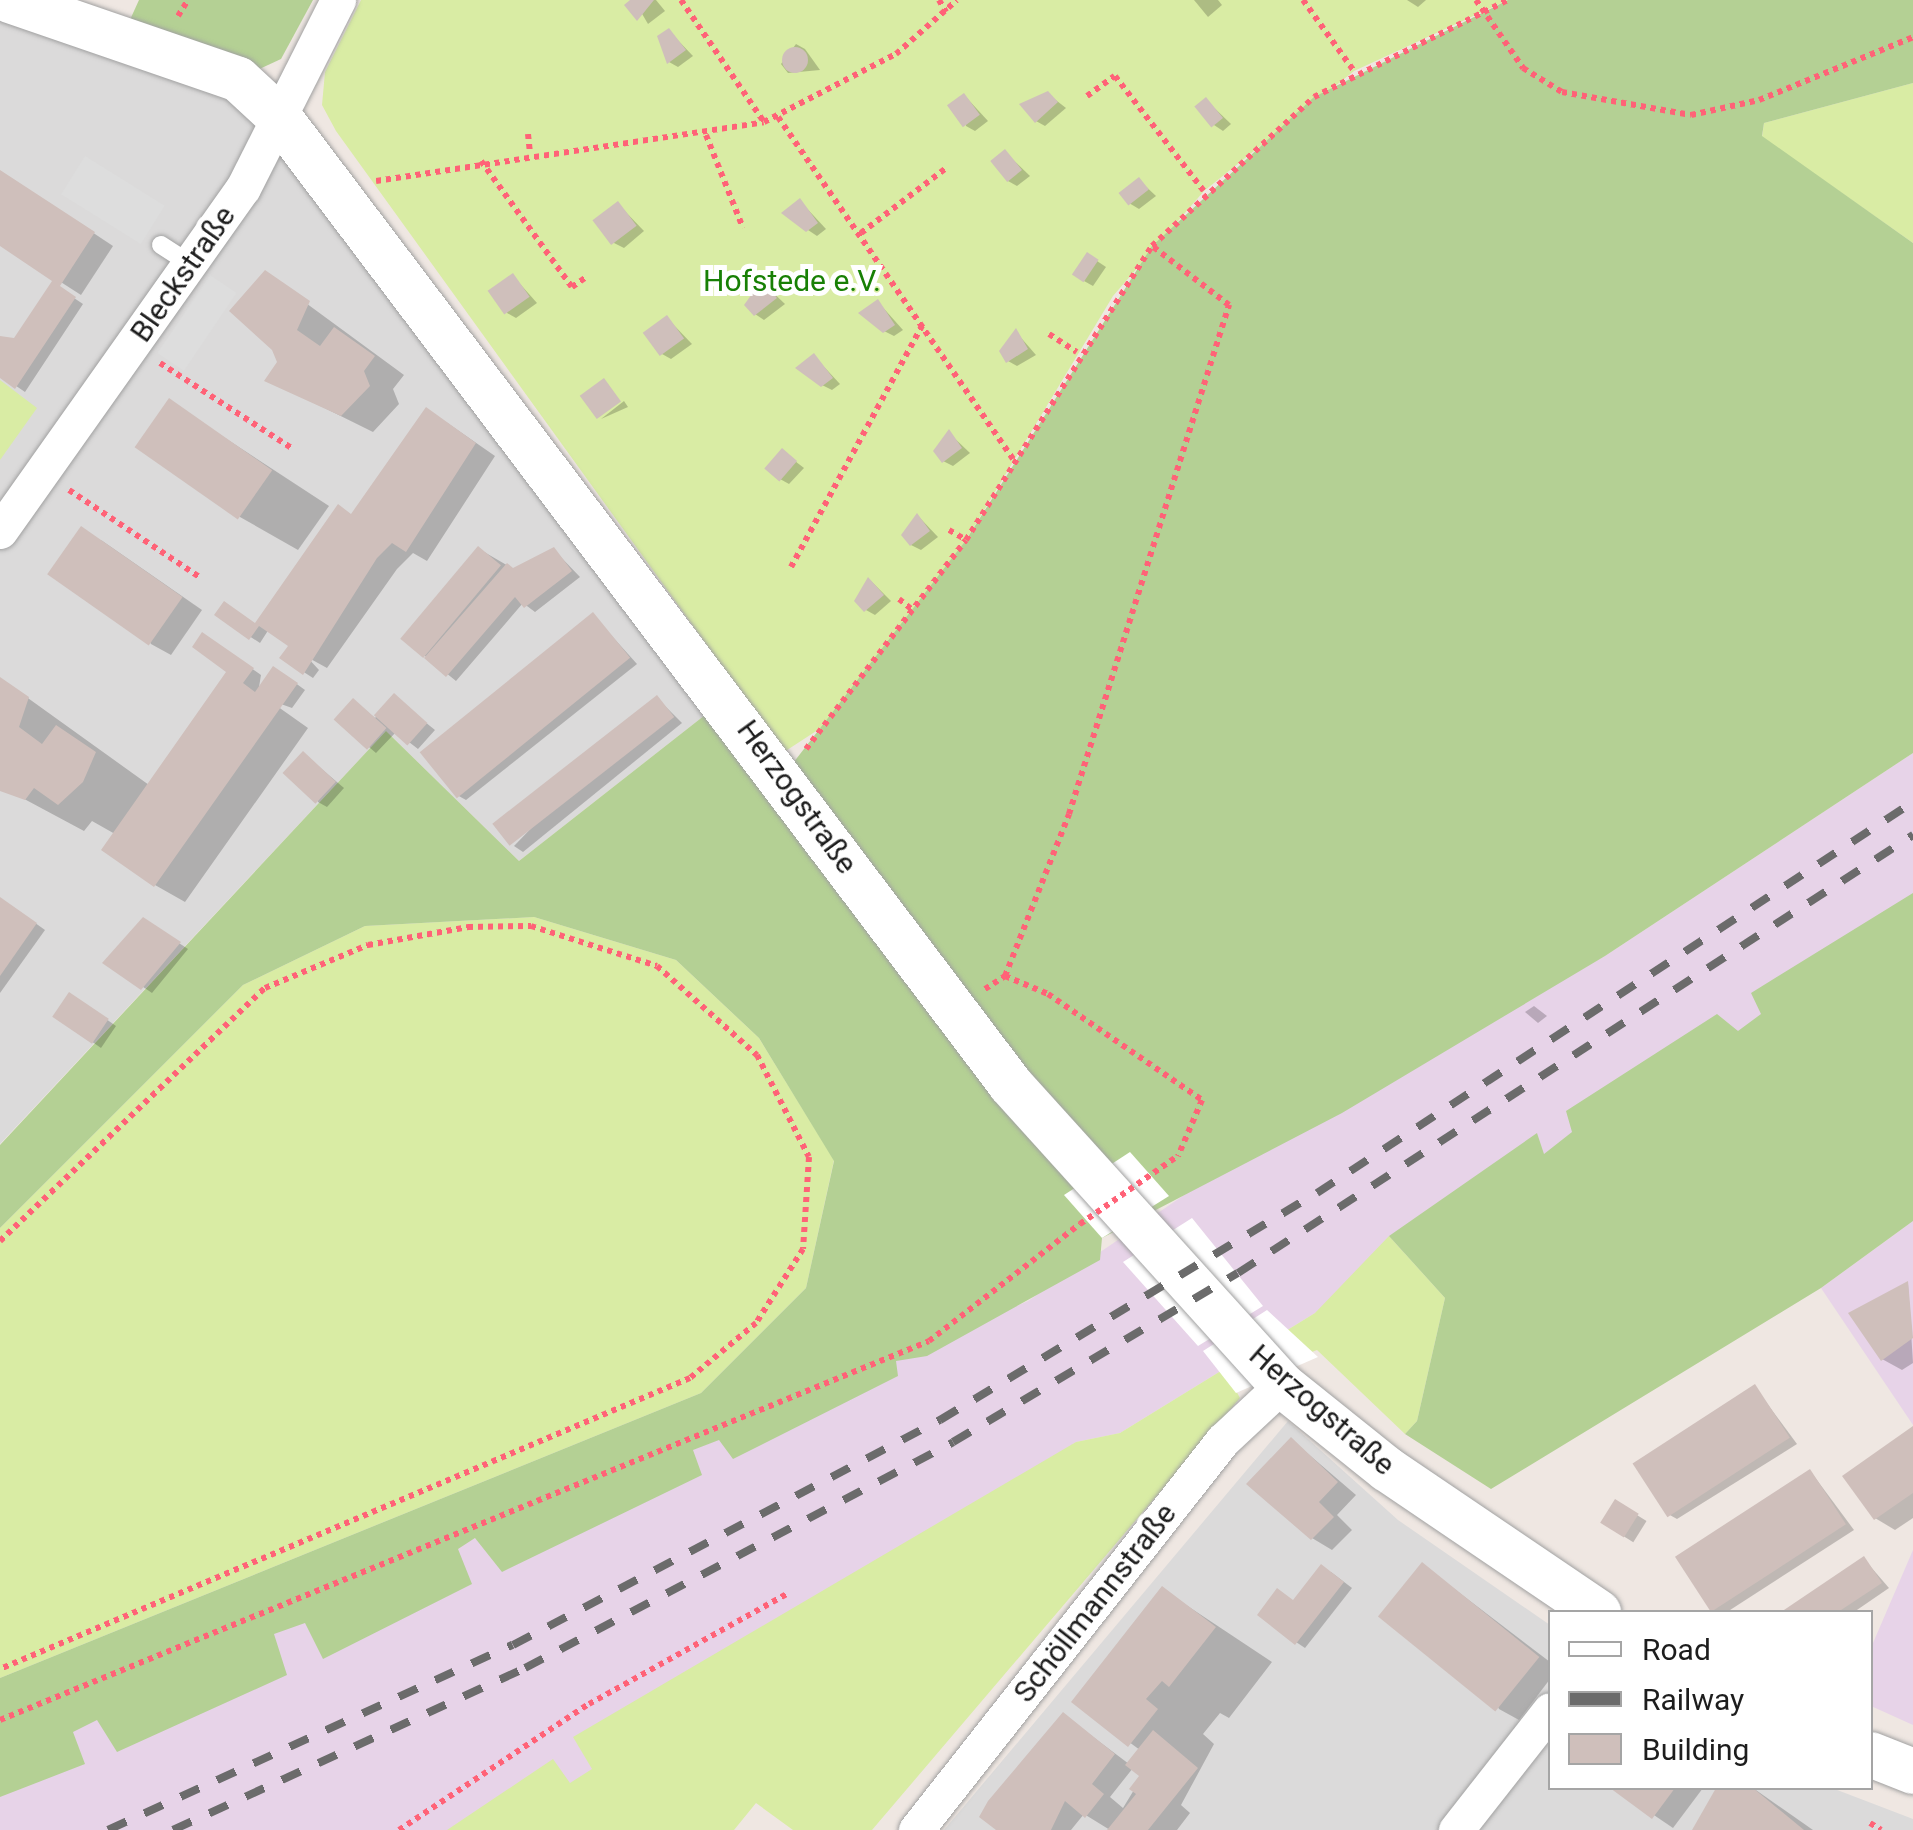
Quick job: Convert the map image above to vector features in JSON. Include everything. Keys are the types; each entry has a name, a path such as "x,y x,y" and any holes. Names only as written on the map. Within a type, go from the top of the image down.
{"street":[{"name":"Herzogstraße","path":"9,0 238,80 279,117 338,188 782,776 952,1011 1282,1385 1387,1469 1595,1610"},
{"name":"Bleckstraße","path":"0,531 133,346 176,254 279,117 338,0"},
{"name":"Schöllmannstraße","path":"916,1830 1224,1440 1282,1385"},
{"path":"1456,1830 1548,1713"},
{"path":"1873,1755 1913,1771"}],"path":[{"path":"681,0 764,122"},
{"path":"938,0 946,12"},
{"path":"338,188 480,160 706,135 764,122 896,54 957,0"},
{"path":"1303,0 1354,71"},
{"path":"1476,0 1480,12 1524,68 1562,92 1692,115 1758,100 1913,38"},
{"path":"782,776 966,540 1077,352 1152,246 1204,192 1354,71 1508,0"},
{"path":"1087,96 1115,76 1204,192"},
{"path":"778,117 924,322 1013,459"},
{"path":"528,134 530,154"},
{"path":"706,135 743,228"},
{"path":"480,160 572,287 588,276"},
{"path":"862,233 946,168"},
{"path":"952,1011 1005,976 1068,814 1229,305 1152,246"},
{"path":"792,568 924,322"},
{"path":"1049,334 1077,352"},
{"path":"133,346 293,449"},
{"path":"42,472 201,578"},
{"path":"949,530 966,540"},
{"path":"899,599 914,611"},
{"path":"0,1241 266,988 368,946 468,927 531,926 658,966 757,1054 809,1158 803,1249 756,1323 690,1378 0,1669"},
{"path":"0,1720 929,1342 1080,1224 1178,1156 1202,1100 1048,994 1005,976"},
{"path":"398,1830 589,1704 787,1594"},
{"path":"1870,1823 1881,1830"}],"shaded area":[{"path":"0,0 238,79 705,715 519,861 386,731 0,1144"},
{"path":"85,156 165,206 141,244 61,194"},
{"path":"210,275 237,293 184,371 157,353"},
{"path":"1913,753 1913,915 1315,1313 1120,1433 1076,1442 516,1830 0,1830 0,1742 1028,1301 1280,1130 1605,956"},
{"path":"1913,1221 1913,1425 1821,1288"},
{"path":"1288,1421 1398,1520 1548,1624 1548,1790 1837,1790 1913,1819 1913,1830 944,1830"},
{"path":"1913,1550 1913,1725 1873,1707 1873,1643"}],"green space":[{"path":"139,0 313,0 281,59 238,79 129,22"},
{"name":"Hofstede e.V.","path":"361,0 1508,0 1354,71 1204,191 1113,296 966,540 875,664 827,724 784,752 336,131 322,105 325,72"},
{"path":"1508,0 1913,0 1913,83 1764,123 1762,136 1913,243 1913,753 1605,956 1342,1113 1102,1238 1100,1260 927,1356 896,1361 898,1376 733,1459 719,1440 693,1450 702,1475 502,1572 475,1538 458,1549 472,1584 323,1659 305,1623 274,1634 287,1675 117,1752 97,1720 73,1732 85,1764 0,1797 0,1678 701,1393 806,1288 834,1161 759,1038 676,960 534,917 365,926 243,985 0,1228 0,1145 386,731 519,861 705,715 783,776 966,540 1152,246 1314,97"},
{"path":"1913,83 1913,243 1762,137 1764,123"},
{"path":"0,380 37,408 0,460"},
{"path":"1913,893 1913,1221 1821,1288 1491,1489 1405,1434 1417,1421 1445,1298 1389,1236 1537,1133 1544,1154 1572,1132 1566,1111 1717,1014 1738,1031 1761,1014 1751,993"},
{"path":"534,917 676,960 759,1038 834,1160 806,1288 701,1393 0,1678 0,1228 243,985 365,926"},
{"path":"1389,1236 1445,1298 1417,1421 1405,1434 1317,1350 1232,1383 1240,1398 872,1830 793,1830 756,1803 734,1830 447,1830 553,1759 570,1783 592,1769 573,1737 1076,1442 1120,1433 1315,1313"}],"pier":[{"path":"1130,1152 1169,1196 1102,1238 1064,1195"},
{"path":"1192,1218 1263,1306 1198,1346 1123,1262"},
{"path":"1267,1310 1318,1357 1236,1393 1203,1351"}],"building":[{"path":"630,0 654,0 637,21 624,5"},
{"path":"669,28 686,50 667,64 657,36"},
{"path":"795,47 804,51 808,60 804,69 795,73 786,69 782,60 786,51"},
{"path":"1048,91 1058,102 1035,123 1019,104"},
{"path":"964,93 980,115 963,127 947,105"},
{"path":"1206,97 1223,118 1211,127 1194,106"},
{"path":"1005,149 1022,170 1007,182 990,161"},
{"path":"0,170 95,232 60,286 76,297 15,389 0,378 0,336 14,338 52,281 0,246"},
{"path":"1139,177 1149,190 1128,206 1119,193"},
{"path":"800,198 818,223 806,232 781,213"},
{"path":"618,201 637,226 611,245 592,220"},
{"path":"1087,252 1099,260 1084,282 1072,274"},
{"path":"265,270 310,301 297,330 320,346 334,327 375,356 364,371 370,386 341,416 264,381 277,362 272,350 229,311"},
{"path":"513,273 530,297 504,315 488,291"},
{"path":"762,280 777,298 754,316 744,305"},
{"path":"878,299 895,325 883,333 858,313"},
{"path":"667,315 684,338 660,356 643,333"},
{"path":"1016,328 1028,349 1006,363 999,351"},
{"path":"814,353 833,378 821,387 795,368"},
{"path":"604,378 621,401 597,419 580,396"},
{"path":"169,398 272,470 238,519 135,447"},
{"path":"426,407 476,443 406,552 392,543 377,558 303,675 279,658 288,646 259,626 249,640 214,615 224,601 255,623 338,504 351,514"},
{"path":"949,429 962,448 942,463 933,451"},
{"path":"782,448 797,461 779,481 764,468"},
{"path":"917,513 930,531 910,546 901,535"},
{"path":"81,526 183,597 149,645 47,574"},
{"path":"478,546 501,565 423,658 400,639"},
{"path":"554,547 572,571 524,608 515,597 446,677 424,658 507,563 513,568"},
{"path":"868,577 884,595 864,612 854,601"},
{"path":"593,612 630,658 457,798 420,752"},
{"path":"202,632 254,668 243,683 255,692 273,666 298,683 154,887 101,850 226,672 192,647"},
{"path":"0,677 29,697 19,727 42,744 56,725 96,752 83,782 58,805 34,788 25,800 0,791"},
{"path":"394,693 427,723 407,745 374,715"},
{"path":"657,695 674,717 510,846 492,824"},
{"path":"353,698 386,728 367,750 334,720"},
{"path":"303,751 336,782 315,804 283,773"},
{"path":"0,897 37,923 0,976"},
{"path":"143,917 181,942 141,990 102,963"},
{"path":"69,992 109,1019 92,1044 52,1017"},
{"path":"1908,1281 1913,1338 1881,1361 1848,1313"},
{"path":"1755,1384 1790,1438 1667,1517 1633,1464"},
{"path":"1913,1426 1913,1493 1874,1520 1842,1476"},
{"path":"1291,1437 1338,1482 1319,1502 1334,1517 1311,1540 1246,1484"},
{"path":"1810,1469 1846,1524 1710,1610 1675,1557"},
{"path":"1615,1499 1639,1514 1624,1538 1600,1523"},
{"path":"1864,1556 1882,1583 1841,1610 1784,1610"},
{"path":"1422,1562 1539,1657 1495,1711 1378,1616"},
{"path":"1321,1564 1344,1582 1295,1645 1257,1615 1277,1588 1293,1600"},
{"path":"1162,1586 1216,1627 1169,1687 1162,1681 1146,1699 1158,1709 1128,1747 1071,1702"},
{"path":"1063,1712 1115,1754 1092,1784 1104,1794 1085,1818 1065,1801 1051,1830 996,1830 979,1817 988,1801"},
{"path":"1153,1730 1198,1768 1148,1830 1107,1830 1136,1794 1129,1789 1139,1776 1125,1765"},
{"path":"1613,1790 1674,1790 1652,1819"},
{"path":"1715,1790 1755,1790 1804,1830 1692,1830"}],"railway":[{"path":"108,1830 513,1645 940,1420 1317,1193 1913,802"},
{"path":"173,1830 525,1668 953,1442 1238,1273 1913,835"}]}
